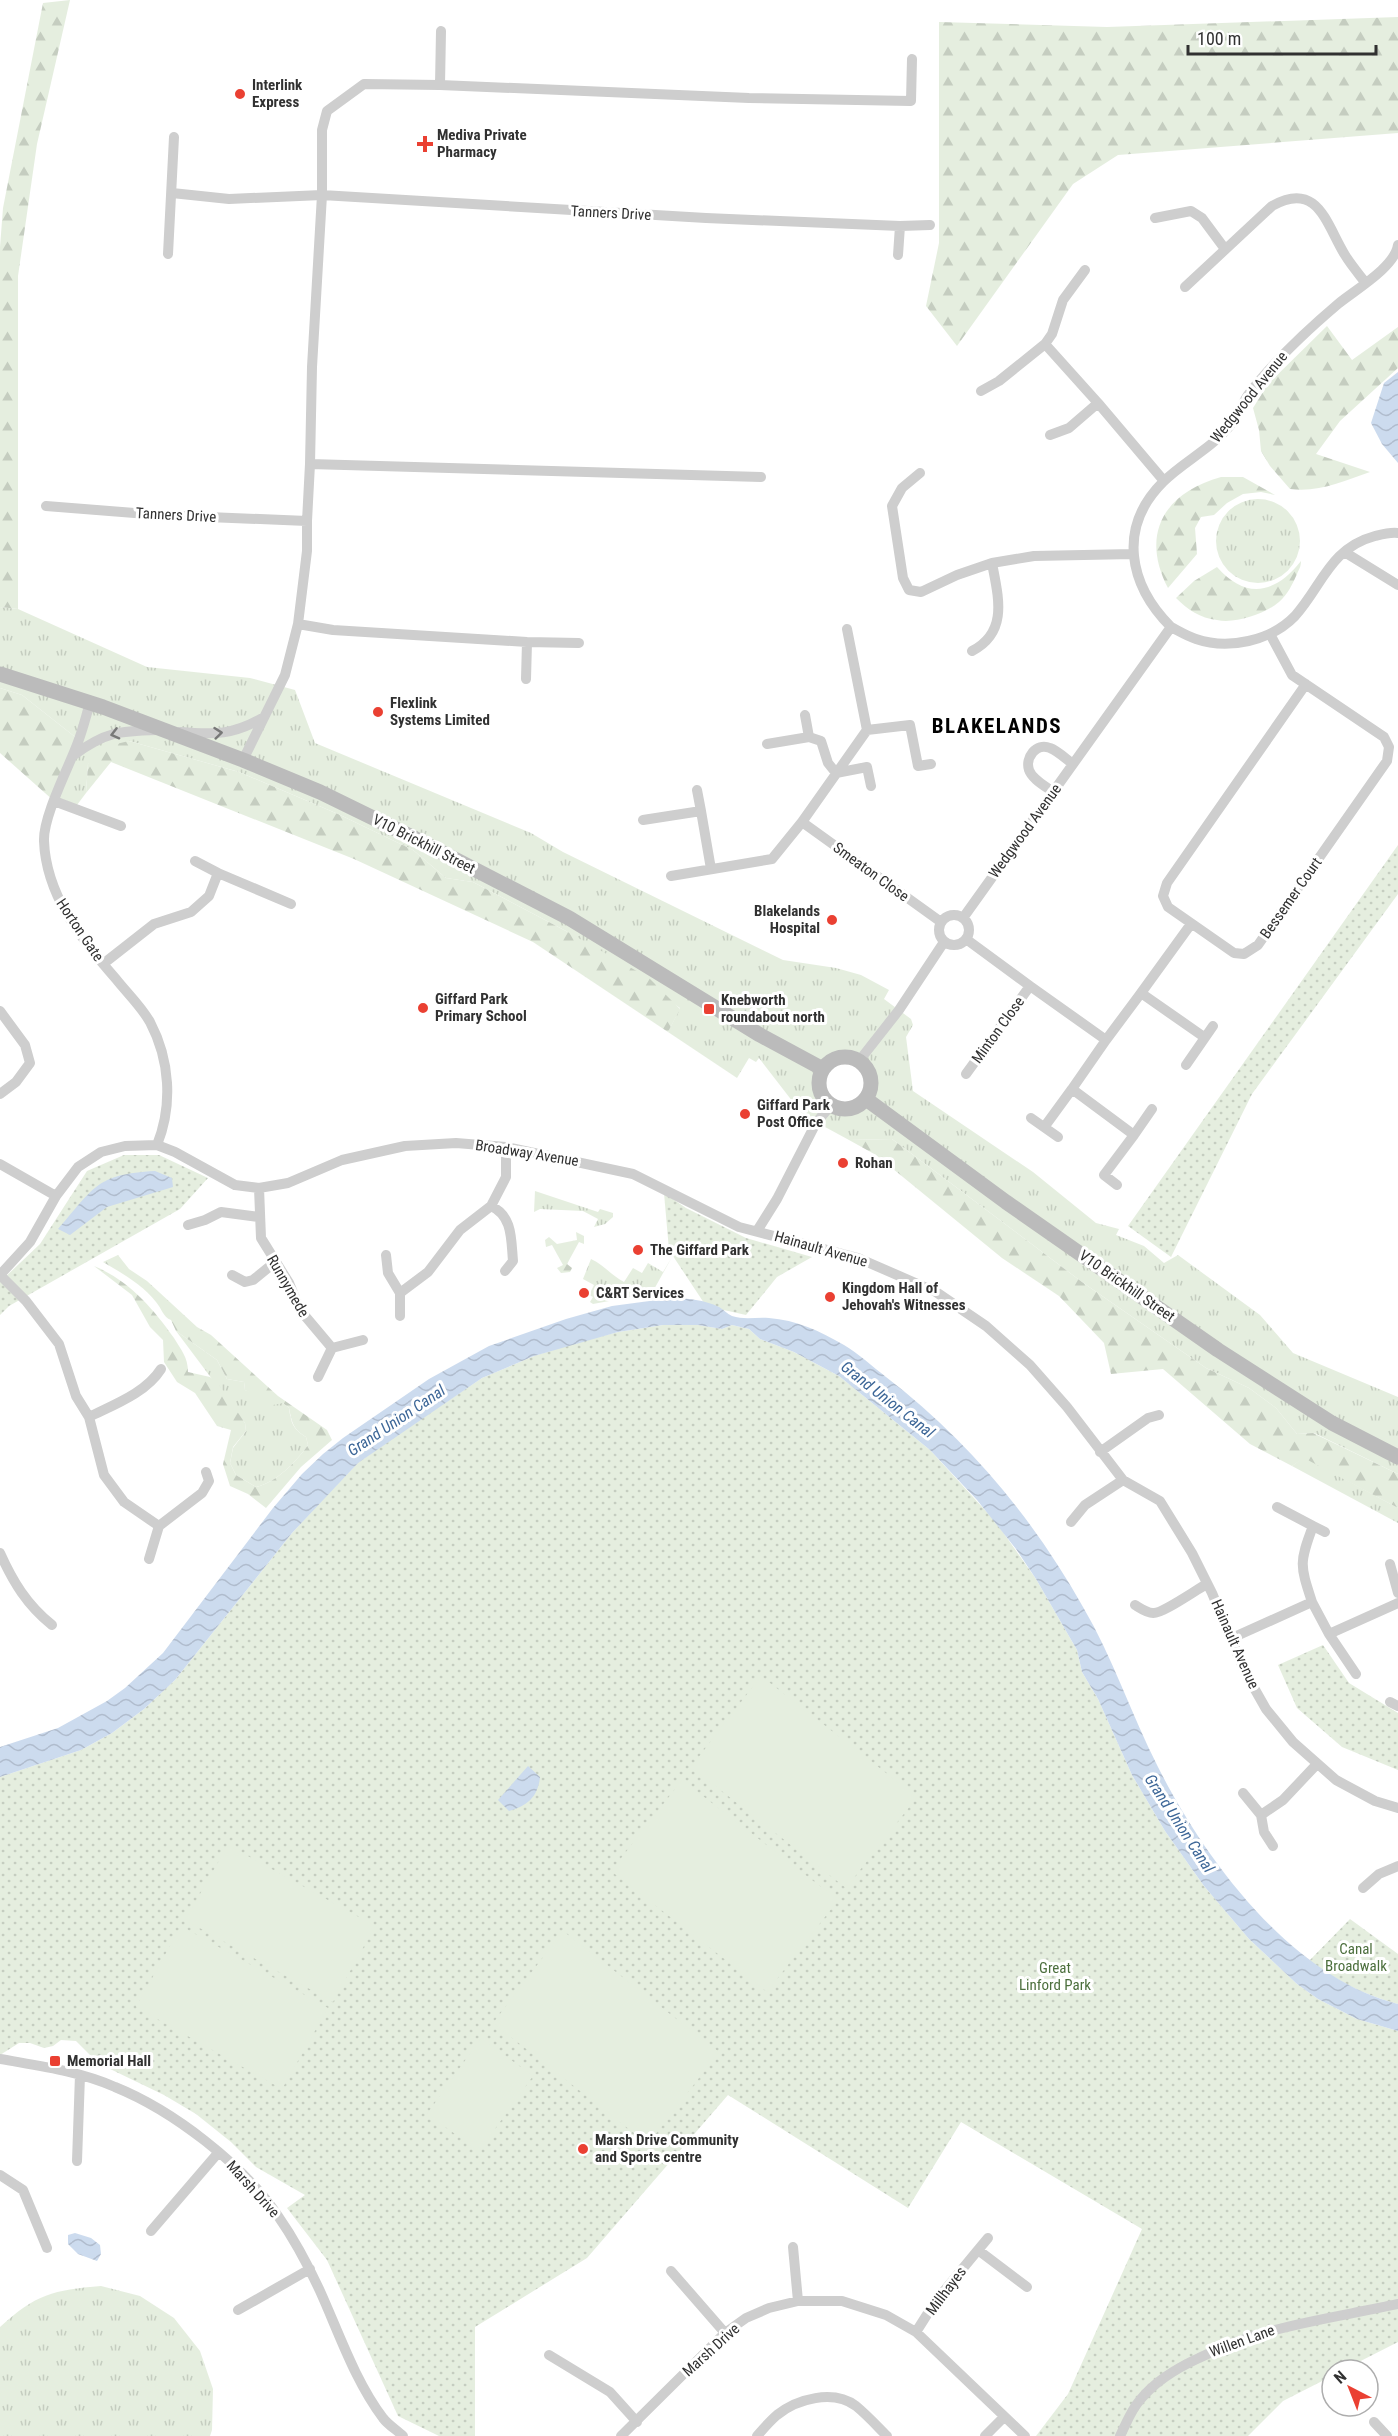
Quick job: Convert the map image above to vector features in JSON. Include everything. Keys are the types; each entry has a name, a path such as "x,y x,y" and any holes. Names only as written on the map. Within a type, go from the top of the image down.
{"street":[{"path":"440,85 441,31"},
{"path":"243,760 285,675 298,624 307,551 312,367 322,195 322,130 327,111 364,84 749,98 911,101 912,59"},
{"path":"168,254 174,136"},
{"name":"Tanners Drive","path":"172,193 229,199 322,195 706,218 900,226 930,225"},
{"path":"1185,286 1272,206 1285,199 1300,198 1314,204 1324,214 1345,255 1365,282"},
{"path":"1155,218 1191,211 1202,218 1225,249"},
{"path":"898,255 900,226"},
{"name":"Wedgwood Avenue","path":"1398,245 1397,253 1384,270 1365,282 1281,355 1248,396 1231,423 1204,451 1164,481 1149,497 1136,526 1132,554 1139,584 1155,611 1171,627 1197,640 1235,644 1270,634 1294,616 1324,572 1361,540 1392,532 1398,533"},
{"path":"981,391 999,381 1045,344 1052,334 1064,300 1086,270"},
{"path":"1045,344 1164,481"},
{"path":"1050,435 1070,428 1098,403"},
{"path":"310,464 761,477"},
{"path":"920,472 902,488 892,506 903,578 909,590 921,592 992,563 1035,556 1132,554"},
{"name":"Tanners Drive","path":"46,506 160,515 307,520"},
{"path":"1346,553 1398,585"},
{"path":"972,651 983,645 996,626 1000,608 992,563"},
{"path":"298,624 333,630 579,643"},
{"name":"Wedgwood Avenue","path":"963,918 1171,627"},
{"path":"847,629 867,730"},
{"name":"Bessemer Court","path":"1270,634 1292,675 1306,684 1384,737 1389,747 1388,761 1258,945 1244,954 1234,953 1168,908 1163,896 1167,883 1306,684"},
{"path":"526,679 527,642"},
{"name":"V10 Brickhill Street","path":"3,675 90,703 243,760 320,792 569,918 760,1035 823,1069"},
{"name":"Horton Gate","path":"90,703 73,755 54,801 44,838 46,865 60,905 149,1021 163,1053 168,1091 164,1128 157,1145"},
{"path":"805,715 809,737"},
{"path":"73,755 95,739 119,731 165,731 216,735 244,729 264,717"},
{"path":"671,876 772,859 867,730 910,724 918,766 931,764"},
{"path":"767,744 809,737 821,741 828,763 836,773"},
{"path":"1053,792 1029,770 1028,763 1032,752 1038,748 1050,748 1073,764"},
{"path":"836,773 867,767 871,786"},
{"path":"697,790 711,869"},
{"path":"54,801 121,826"},
{"path":"642,820 701,811"},
{"name":"Smeaton Close","path":"801,822 941,922"},
{"path":"195,861 291,904"},
{"path":"103,964 154,924 191,912 209,896 219,873"},
{"path":"948,916 963,918 968,926 966,939 956,945 944,942 939,935 941,922 948,916"},
{"path":"1044,1126 1191,924"},
{"name":"Minton Close","path":"966,939 1106,1040"},
{"path":"859,1061 899,1010 944,942"},
{"name":"Minton Close","path":"966,1074 1030,986"},
{"path":"1141,993 1204,1037"},
{"path":"0,1011 25,1045 30,1063 16,1082 0,1094"},
{"path":"1186,1065 1213,1026"},
{"path":"840,1057 859,1061 870,1075 871,1084 866,1099 848,1109 831,1105 824,1099 819,1088 819,1076 823,1069 827,1063 840,1057"},
{"path":"1072,1089 1134,1135"},
{"name":"V10 Brickhill Street","path":"866,1099 1006,1202 1218,1350 1332,1423 1398,1457"},
{"path":"757,1231 777,1199 816,1123 831,1105"},
{"path":"1117,1185 1104,1175 1152,1109"},
{"path":"1031,1118 1058,1137"},
{"name":"Broadway Avenue","path":"0,1275 30,1242 56,1196 78,1167 101,1152 125,1146 157,1145 175,1152 235,1185 259,1188 288,1183 342,1160 405,1146 456,1143 506,1147 633,1174 739,1227 757,1231"},
{"path":"400,1293 428,1272 459,1230 491,1206 506,1177 506,1147"},
{"path":"0,1164 56,1196"},
{"name":"Runnymede","path":"259,1188 261,1238 288,1283 300,1310 332,1348"},
{"path":"491,1206 501,1211 510,1229 513,1261 505,1271"},
{"path":"188,1225 221,1212 259,1217"},
{"name":"Hainault Avenue","path":"757,1231 858,1258 936,1292 986,1326 1030,1365 1067,1407 1123,1480 1160,1501 1208,1584 1245,1672 1266,1709 1293,1742 1336,1780 1375,1801 1398,1808"},
{"path":"386,1256 388,1273 400,1293 400,1316"},
{"path":"232,1275 245,1282 253,1280 274,1263"},
{"path":"0,1275 26,1301 59,1344 76,1396 89,1417 104,1475 124,1502 159,1526"},
{"path":"318,1377 332,1348 363,1340"},
{"path":"89,1417 132,1395 155,1378 160,1369"},
{"path":"1100,1452 1148,1418 1160,1415"},
{"path":"149,1559 159,1526 170,1515 202,1493 209,1480 206,1472"},
{"path":"1071,1522 1084,1505 1123,1480"},
{"path":"1277,1507 1325,1532"},
{"path":"1313,1526 1303,1553 1302,1570 1312,1602 1329,1634 1356,1674"},
{"path":"0,1553 12,1579 28,1604 52,1625"},
{"path":"1390,1564 1398,1593"},
{"path":"1135,1605 1153,1613 1164,1611 1208,1584"},
{"path":"1232,1638 1312,1602"},
{"path":"1329,1634 1398,1603"},
{"path":"1261,1815 1283,1800 1317,1764"},
{"path":"1243,1793 1261,1815 1264,1832 1273,1846"},
{"path":"1363,1888 1379,1874 1398,1866"},
{"name":"Marsh Drive","path":"0,2059 80,2074 115,2087 154,2106 183,2124 218,2153 278,2214 310,2269 364,2388 384,2420 403,2436"},
{"path":"77,2161 80,2074"},
{"path":"151,2230 218,2153"},
{"path":"0,2175 23,2190 47,2248"},
{"name":"Millhayes","path":"916,2332 935,2302 988,2238"},
{"path":"793,2247 798,2301"},
{"path":"978,2250 1027,2287"},
{"path":"238,2310 310,2269"},
{"path":"671,2271 725,2333"},
{"name":"Marsh Drive","path":"621,2436 725,2333 746,2318 769,2308 798,2301 842,2301 886,2315 916,2332 1003,2418 1025,2436"},
{"name":"Willen Lane","path":"1120,2436 1138,2402 1175,2369 1245,2337 1284,2326 1398,2304"},
{"path":"549,2355 610,2392 637,2422"},
{"path":"757,2436 777,2415 792,2405 805,2400 836,2398 855,2405 887,2436"},
{"path":"985,2436 1003,2418"},
{"path":"1374,2422 1387,2436"}],"green space":[{"path":"70,0 37,144 18,276 18,609 0,607 0,247 3,208 43,3"},
{"path":"1398,17 1398,133 1118,155 1073,184 957,346 926,306 939,243 939,22 1107,27"},
{"path":"1327,326 1352,360 1398,327 1398,368 1340,421 1316,454 1370,472 1321,488 1290,489 1270,466 1261,451 1259,430 1253,408 1268,384"},
{"path":"1221,477 1243,477 1275,495 1261,492 1243,494 1227,503 1214,515 1201,517 1195,528 1197,554 1168,588 1156,550 1157,533 1163,518 1172,505 1185,494 1201,484"},
{"path":"1258,499 1274,502 1288,511 1297,525 1300,541 1297,557 1288,571 1274,580 1258,583 1242,580 1228,571 1219,557 1216,541 1219,525 1228,511 1242,502"},
{"path":"1301,561 1293,582 1282,599 1266,610 1249,617 1232,621 1211,619 1195,613 1176,598 1194,581 1217,567 1239,585 1260,589 1281,580"},
{"path":"0,607 18,609 147,667 250,678 295,690 315,743 531,833 563,852 783,960 836,968 861,975 889,990 884,999 911,1019 913,1025 906,1037 913,1091 1033,1172 1096,1223 1119,1229 1116,1235 1144,1246 1164,1263 1178,1255 1260,1315 1293,1353 1398,1397 1398,1474 1314,1433 1297,1434 1276,1408 1249,1388 1206,1368 1082,1282 892,1139 849,1140 803,1115 759,1058 756,1062 749,1058 737,1078 668,1032 680,1008 566,931 473,882 446,878 413,850 338,814 239,772 129,741 88,764 86,793 74,809 54,801 79,740 22,695 0,688","holes":["840,1057 853,1058 863,1064 869,1073 871,1083 869,1093 864,1101 855,1107 837,1108 823,1098 819,1079 824,1068 834,1060"]},
{"path":"0,688 22,695 79,740 54,801 0,753"},
{"path":"129,741 239,772 338,814 413,850 446,878 473,882 649,978 680,1009 668,1032 533,942 354,859 111,762 86,793 88,764 99,748"},
{"path":"1398,845 1398,894 1252,1094 1171,1257 1128,1226"},
{"path":"892,1139 1082,1282 1206,1368 1249,1388 1276,1408 1297,1434 1313,1433 1398,1474 1398,1508 1304,1458 1292,1466 1250,1444 1163,1369 1111,1374 1104,1343 1059,1296 1002,1258 876,1155 849,1140"},
{"path":"124,1155 159,1155 208,1178 180,1209 9,1306 0,1315 0,1282 40,1244 87,1171"},
{"path":"535,1191 598,1212 600,1209 613,1213 613,1217 605,1224 594,1227 598,1219 583,1211 540,1209 534,1212"},
{"path":"664,1193 686,1208 746,1238 812,1257 777,1277 746,1315 706,1306 669,1250"},
{"path":"576,1232 584,1236 584,1244 579,1242 567,1264 572,1268 570,1272 561,1273 557,1268 563,1265 552,1245 546,1247 545,1240 549,1237 557,1244 577,1240"},
{"path":"118,1255 129,1269 147,1281 197,1327 211,1335 278,1396 327,1430 332,1440 301,1467 266,1508 248,1494 230,1486 223,1464 231,1430 217,1426 195,1393 177,1382 164,1362 163,1340 150,1327 132,1295 94,1266 118,1279 139,1296 166,1327 182,1350 188,1372 210,1377 217,1382 245,1423 246,1431 233,1447 230,1463 236,1475 256,1487 271,1481 292,1464 308,1445 306,1437 294,1425 289,1408 283,1403 273,1405 245,1390 244,1382 227,1379 217,1360 176,1331 171,1320 166,1317 145,1290 103,1262"},
{"path":"672,1257 652,1293 593,1304 590,1302 593,1297 589,1295 594,1285 583,1279 591,1259 624,1282 633,1268 642,1273 648,1263 663,1272"},
{"name":"Great Linford Park","path":"663,1325 698,1325 722,1329 732,1325 749,1329 760,1339 794,1352 839,1376 930,1450 995,1521 1036,1579 1077,1650 1082,1672 1098,1699 1132,1775 1165,1831 1204,1886 1249,1939 1297,1984 1318,1999 1357,2019 1398,2031 1398,2342 1367,2358 1320,2358 1320,2382 1283,2401 1248,2436 1036,2436 1068,2394 1142,2229 961,2122 908,2208 728,2095 587,2258 475,2327 475,2436 439,2436 398,2416 327,2260 287,2208 305,2195 256,2167 231,2142 196,2114 164,2095 106,2067 76,2041 61,2040 53,2046 44,2048 30,2043 19,2043 0,2055 0,1777 81,1750 112,1733 144,1709 175,1680 292,1533 358,1463 388,1441 482,1378 534,1356 618,1332"},
{"path":"176,1331 217,1360 227,1379 244,1382 245,1390 283,1403 289,1408 293,1425 306,1437 308,1445 279,1476 256,1487 236,1475 230,1463 233,1448 246,1431 245,1423"},
{"path":"1304,1457 1398,1508 1398,1523 1292,1466"},
{"path":"1323,1645 1349,1683 1398,1713 1398,1770 1342,1747 1297,1708 1278,1665"},
{"path":"761,1676 917,1797 846,1888 691,1767"},
{"path":"682,1780 838,1900 767,1992 611,1871"},
{"path":"228,1845 375,1926 333,2002 185,1920"},
{"name":"Canal Broadwalk","path":"1350,1919 1398,1954 1398,2004 1352,1987 1309,1961"},
{"path":"181,1926 328,2008 282,2089 136,2007"},
{"path":"563,1931 719,2052 648,2144 493,2023"},
{"path":"481,2038 533,2076 479,2151 427,2114"},
{"path":"101,2286 140,2296 174,2318 200,2351 213,2389 210,2436 0,2436 0,2327 24,2307 46,2296 70,2289"}],"water":[{"path":"1398,372 1398,463 1382,444 1371,423 1384,383"},
{"path":"155,1171 172,1178 173,1187 107,1207 70,1235 58,1229 89,1193 108,1180"},
{"name":"Grand Union Canal","path":"672,1298 708,1303 737,1317 789,1321 826,1335 855,1352 916,1401 971,1454 1020,1511 1064,1574 1104,1646 1158,1767 1200,1840 1256,1911 1288,1942 1322,1969 1359,1990 1398,2004 1398,2031 1357,2019 1318,1999 1297,1984 1249,1939 1204,1886 1165,1831 1132,1775 1098,1699 1082,1672 1077,1650 1036,1579 1016,1549 977,1500 930,1450 839,1376 794,1352 760,1339 749,1329 732,1325 722,1329 698,1325 663,1325 618,1332 534,1356 482,1378 358,1463 292,1533 175,1680 144,1709 112,1733 81,1750 0,1777 0,1747 58,1728 107,1701 125,1688 163,1653 273,1508 302,1474 343,1438 429,1379 489,1346 566,1319 612,1306"},
{"path":"528,1766 540,1777 537,1790 526,1803 509,1811 498,1800"},
{"path":"75,2233 91,2238 100,2245 101,2254 97,2261 78,2254 68,2244 68,2235"}],"place":[{"name":"Interlink Express","path":"240,94"},
{"name":"Mediva Private Pharmacy","path":"425,144"},
{"name":"Flexlink Systems Limited","path":"378,712"},
{"name":"Blakelands Hospital","path":"832,920"},
{"name":"Giffard Park Primary School","path":"423,1008"},
{"name":"Knebworth roundabout north","path":"709,1009"},
{"name":"Giffard Park Post Office","path":"745,1114"},
{"name":"Rohan","path":"843,1163"},
{"name":"The Giffard Park","path":"638,1250"},
{"name":"C&RT Services","path":"584,1293"},
{"name":"Kingdom Hall of Jehovah's Witnesses","path":"830,1297"},
{"name":"Memorial Hall","path":"55,2061"},
{"name":"Marsh Drive Community and Sports centre","path":"583,2149"}],"district":[{"name":"BLAKELANDS","path":"997,726"}]}
